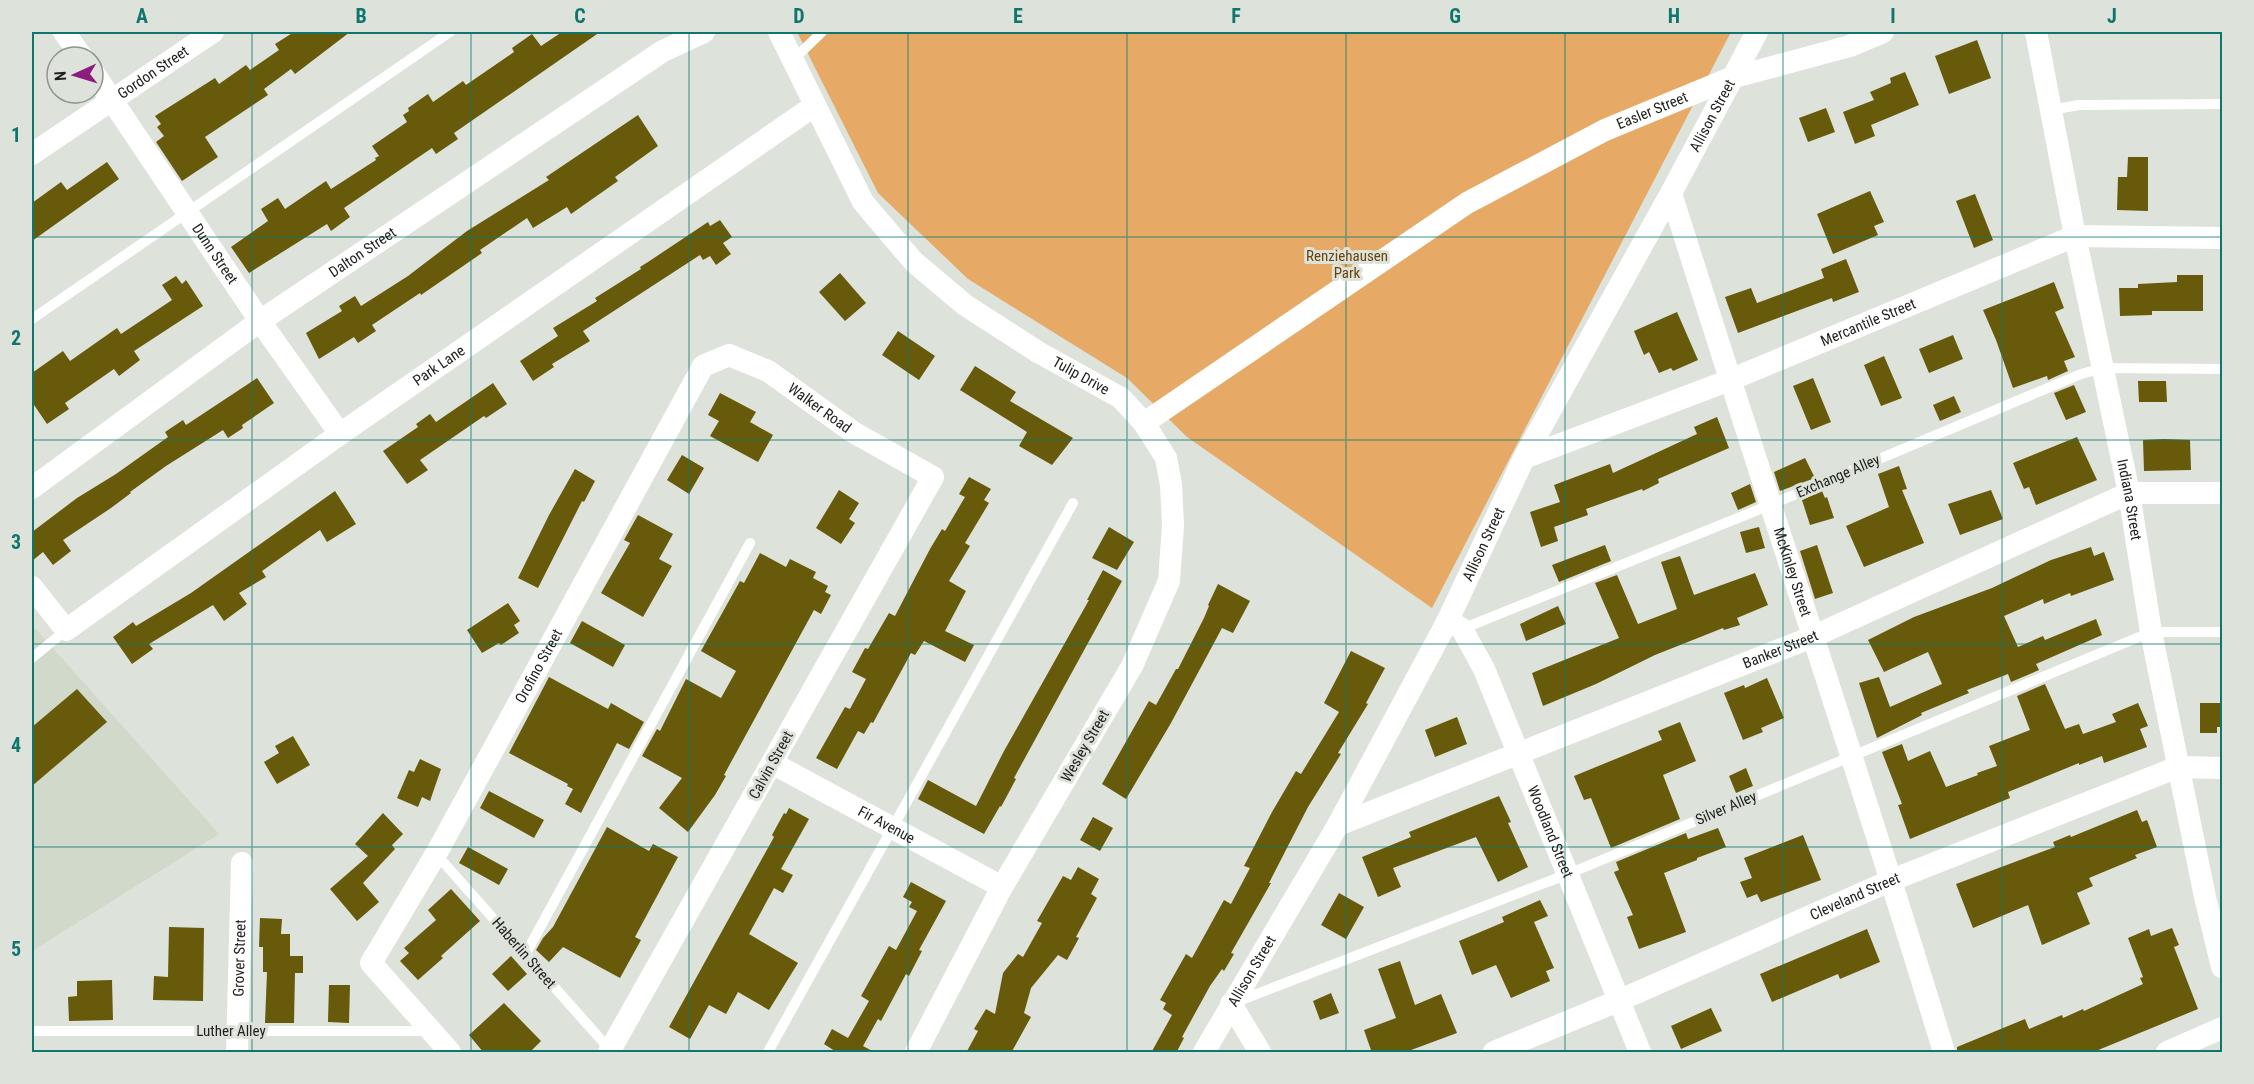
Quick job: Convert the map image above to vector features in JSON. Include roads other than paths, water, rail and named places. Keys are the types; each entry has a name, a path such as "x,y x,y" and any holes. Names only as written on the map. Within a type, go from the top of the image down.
{"street":[{"path":"64,32 73,45"},
{"name":"Gordon Street","path":"32,154 213,32"},
{"name":"Dalton Street","path":"32,488 260,321 663,51 705,32"},
{"name":"Tulip Drive","path":"780,32 814,106 863,202 914,262 965,304 1038,352 1121,398 1144,423"},
{"name":"Allison Street","path":"1204,1053 1455,625 1524,458 1671,193 1756,32"},
{"name":"Easler Street","path":"1144,423 1467,203 1605,130 1731,78 1850,46 1882,32"},
{"name":"Indiana Street","path":"2036,32 2128,493 2151,632 2178,767 2214,897 2223,967"},
{"name":"Dunn Street","path":"105,89 260,321 340,434"},
{"name":"Park Lane","path":"66,630 340,434 814,106"},
{"name":"McKinley Street","path":"1671,193 1892,880 1944,1053"},
{"name":"Mercantile Street","path":"1524,458 1730,380 2075,236 2223,238"},
{"name":"Walker Road","path":"703,366 729,355 768,370 853,432 933,477"},
{"name":"Orofino Street","path":"430,1031 371,963 436,854 703,366"},
{"name":"Wesley Street","path":"916,1053 1002,887 1132,666 1169,581 1173,525 1171,485 1166,459 1144,423"},
{"name":"Calvin Street","path":"610,1052 933,477"},
{"name":"Banker Street","path":"1338,825 1520,755 1812,637 2128,493 2223,493"},
{"path":"32,587 66,630"},
{"name":"Woodland Street","path":"1455,625 1484,669 1640,1053"},
{"name":"Fir Avenue","path":"772,763 1002,887"},
{"name":"Cleveland Street","path":"1494,1053 1892,880 2178,767 2223,768"},
{"name":"Grover Street","path":"238,1042 242,863"},
{"path":"1231,1004 1260,1053"},
{"path":"2167,1053 2223,1028"},
{"path":"430,1031 450,1053"}],"lane":[{"path":"32,319 450,32"},
{"path":"793,60 822,32"},
{"path":"2050,110 2079,105 2223,104"},
{"name":"Exchange Alley","path":"1455,625 1770,505 2081,374 2103,368 2223,369"},
{"path":"768,1053 1073,503"},
{"path":"525,955 750,543"},
{"path":"32,658 66,630"},
{"name":"Silver Alley","path":"1231,1004 1568,873 2151,632 2223,632"},
{"name":"Haberlin Street","path":"436,854 610,1052"},
{"name":"Luther Alley","path":"32,1031 238,1042 430,1031"}],"park label":[{"name":"Renziehausen Park","path":"1347,264"}]}
